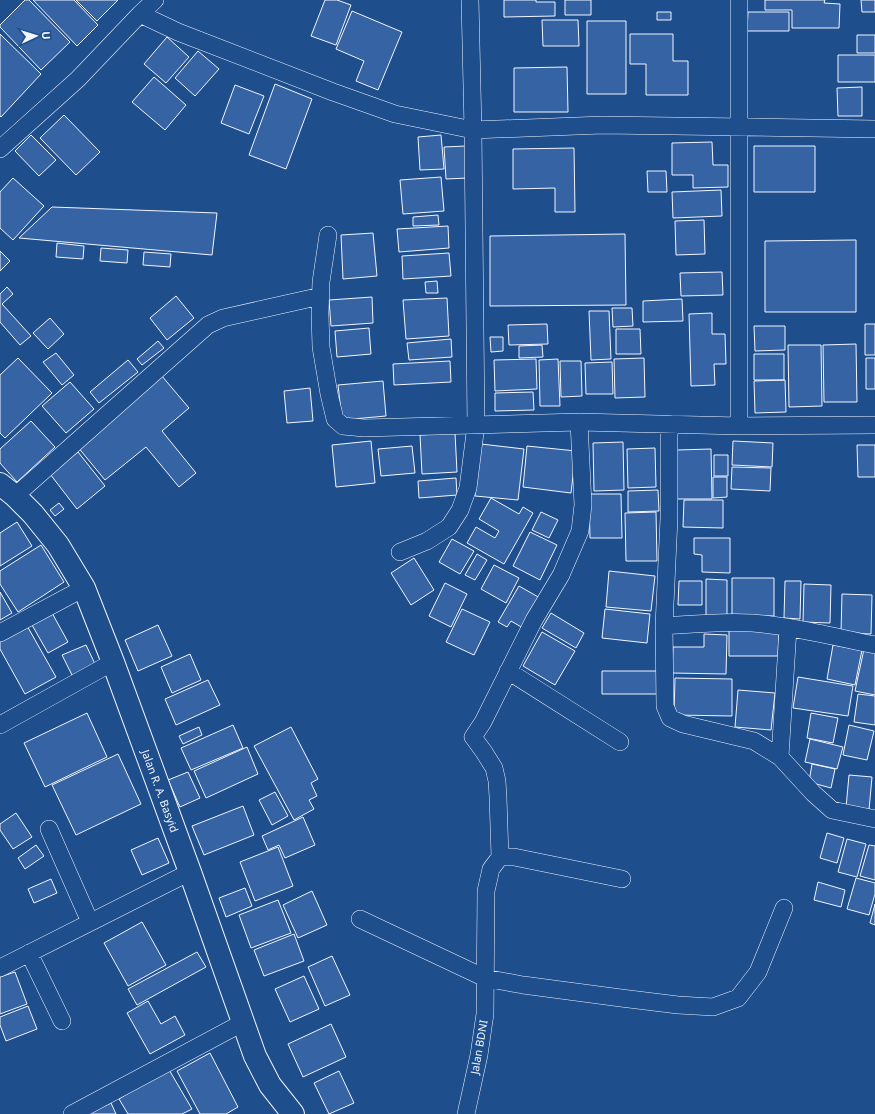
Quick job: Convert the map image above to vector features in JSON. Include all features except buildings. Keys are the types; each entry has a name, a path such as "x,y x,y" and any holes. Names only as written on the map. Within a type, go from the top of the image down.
{"main road":[{"name":"Jalan R. A. Basyid","path":"8,490 33,514 58,545 84,588 113,662 256,1056 270,1085 293,1114"}],"street":[{"path":"0,149 78,79 155,0"},
{"path":"400,552 427,541 449,527 460,510 468,488 476,425 470,0"},
{"path":"740,0 738,126 740,426"},
{"path":"140,14 178,32 333,92 388,111 473,130 602,125 875,129"},
{"path":"328,235 321,282 321,347 329,394 336,419 343,426 364,428 579,422 740,426 875,425"},
{"path":"8,490 215,322 321,296"},
{"path":"579,422 583,505 580,531 561,575 534,620 483,722 473,738 494,768 498,797 500,857 514,857 622,879"},
{"path":"669,424 669,518 664,626 665,706 670,718 683,724 754,741 780,757 813,793 832,810 875,819"},
{"path":"0,633 84,588"},
{"path":"664,626 714,623 753,624 788,628 875,645"},
{"path":"780,757 788,628"},
{"path":"0,725 113,662"},
{"path":"508,671 620,742"},
{"path":"49,829 90,922"},
{"name":"Jalan BDNI","path":"466,1114 479,1055 484,1014 486,891 491,869 500,857"},
{"path":"0,968 190,872"},
{"path":"360,920 485,978 523,985 621,998 678,1005 713,1007 738,998 758,972 784,908"},
{"path":"29,953 62,1021"},
{"path":"72,1114 244,1022"}]}
